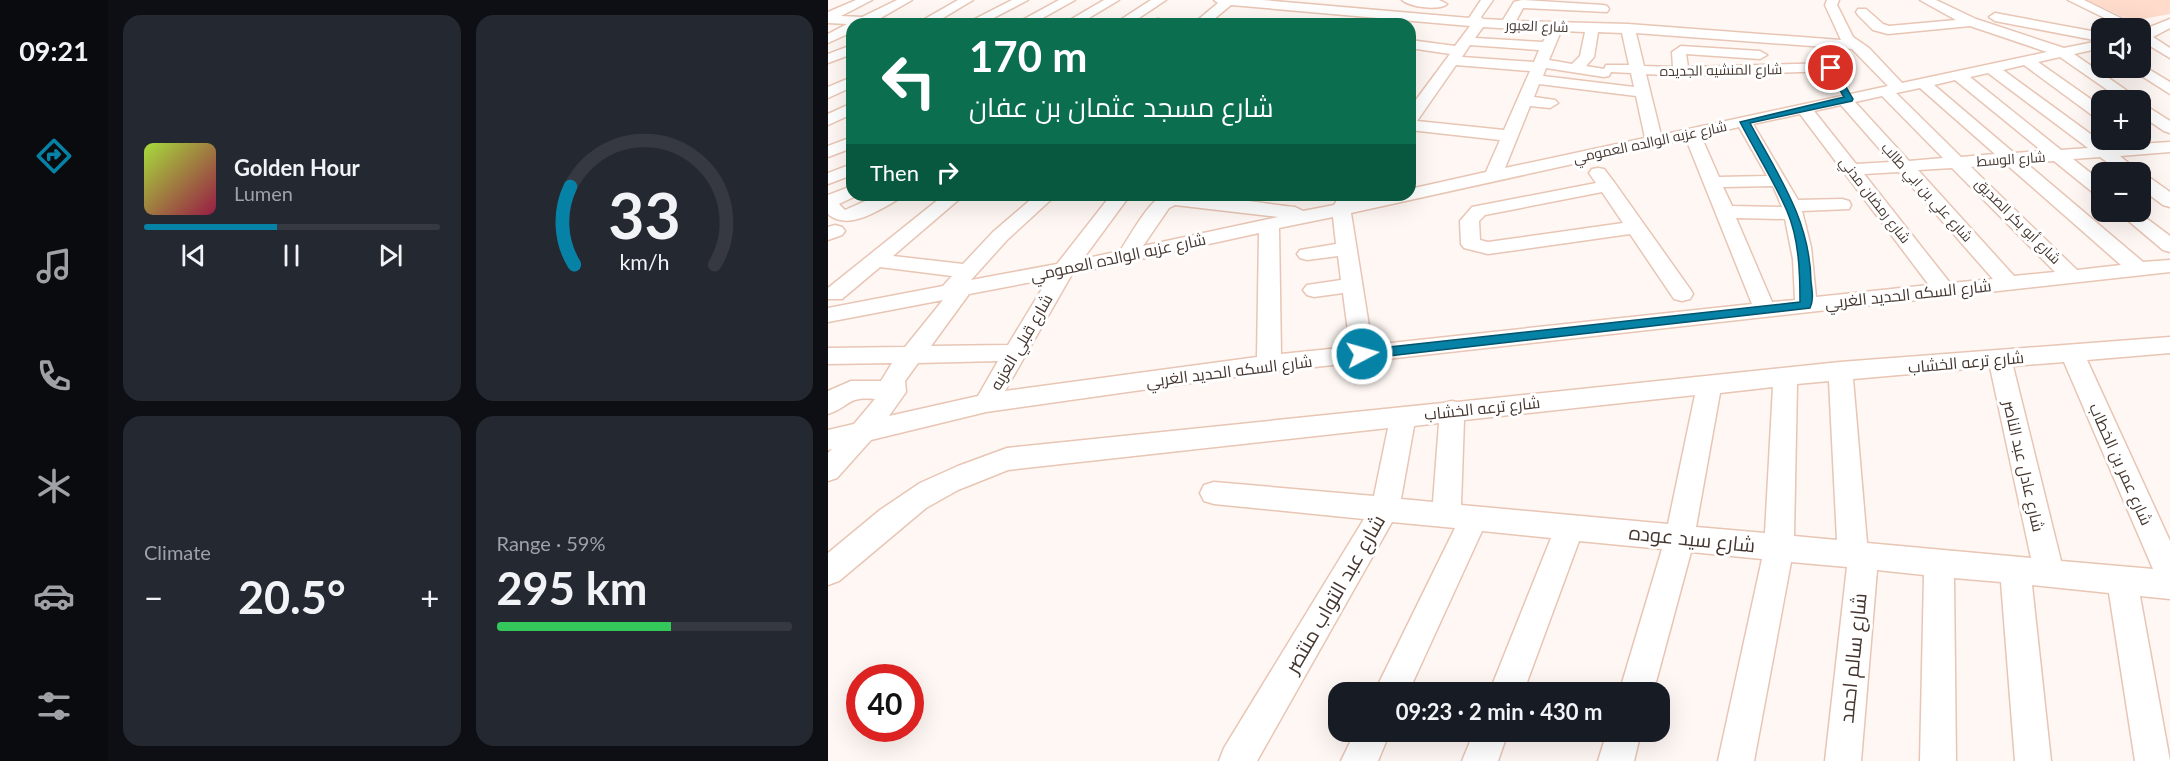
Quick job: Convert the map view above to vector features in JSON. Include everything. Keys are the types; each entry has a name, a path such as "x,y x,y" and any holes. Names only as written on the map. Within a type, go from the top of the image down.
{"street":[{"path":"828,18 866,0"},
{"path":"870,18 906,0"},
{"path":"934,18 967,0"},
{"path":"984,18 1022,0"},
{"path":"1034,18 1069,0"},
{"path":"1080,18 1113,0"},
{"path":"1131,18 1160,0"},
{"name":"شارع العبور","path":"1220,0 1291,3 1349,12 1507,25 1628,28 1742,35 1782,44 1815,41 1854,45"},
{"path":"1349,12 1362,0"},
{"path":"1379,15 1395,0"},
{"path":"1408,0 1443,2"},
{"path":"1416,101 1479,23 1475,17 1487,0"},
{"name":"شارع أبو بكر الصديق","path":"1833,0 1831,5 1847,39 1864,51 1892,90 1959,162 2073,277"},
{"path":"2074,0 2111,18"},
{"path":"1207,18 1228,1"},
{"path":"1913,1 1931,2 2091,36"},
{"path":"1429,19 1443,2"},
{"path":"1507,25 1518,6 1534,2 1554,5 1603,4 1587,57 1576,68"},
{"path":"1931,2 1971,22 2062,52 2117,90"},
{"path":"1273,18 1291,3"},
{"path":"1493,176 1548,47 1553,27 1554,5"},
{"path":"1862,12 1880,28 1888,30 1971,22"},
{"path":"1042,14 1061,18"},
{"path":"828,18 846,22"},
{"path":"2151,32 2156,32 2169,23"},
{"path":"1628,28 1654,141"},
{"path":"828,39 846,30"},
{"path":"1659,30 1660,38 1679,40"},
{"path":"1739,53 1742,35"},
{"path":"2151,40 2170,54"},
{"name":"شارع علي بن ابي طالب","path":"1815,41 1847,99 2009,284"},
{"path":"1416,45 1459,50 1609,90 1640,80"},
{"name":"شارع عزبه الوالده العمومي","path":"1416,193 2091,46"},
{"path":"1459,50 1548,47"},
{"path":"1682,72 1679,52 1681,50 1760,55"},
{"path":"829,59 846,52"},
{"path":"829,59 844,66"},
{"path":"2026,60 2091,107"},
{"path":"1538,70 1576,68 1640,80"},
{"name":"شارع المنشيه الجديده","path":"1611,68 1640,80 1682,72 1831,68"},
{"path":"1991,68 2117,162"},
{"path":"1958,75 2091,182"},
{"path":"2151,76 2170,88"},
{"path":"1923,83 2138,269"},
{"path":"828,93 846,84"},
{"path":"1525,101 1550,103"},
{"name":"شارع رمضان مدني","path":"1804,109 1945,291"},
{"path":"828,120 846,111"},
{"path":"2151,115 2170,128"},
{"path":"1744,122 1792,209 1801,241 1806,305"},
{"path":"1416,126 1510,136"},
{"path":"1692,133 1765,310"},
{"path":"828,152 846,144"},
{"name":"شارع الوسط","path":"2151,145 2170,147"},
{"name":"شارع الوسط","path":"1852,171 2113,150"},
{"path":"2150,150 2170,164"},
{"path":"1587,156 1682,294"},
{"path":"828,179 846,172"},
{"path":"1713,182 1777,181"},
{"path":"1608,186 1479,211 1468,222 1471,244 1488,248 1636,227"},
{"path":"2151,187 2170,201"},
{"path":"831,217 846,198"},
{"path":"831,217 855,213 880,201"},
{"path":"832,307 878,260 946,201"},
{"path":"894,392 892,384 894,378 960,283 1000,236 1040,201"},
{"name":"شارع قبلي العزبه","path":"986,403 1064,269 1116,201"},
{"path":"1126,256 1162,204 1168,201"},
{"path":"1214,201 1296,216 1305,201"},
{"path":"1346,202 1347,249 1362,354"},
{"name":"شارع عزبه الوالده العمومي","path":"832,307 960,283 1064,269 1269,225 1346,202"},
{"path":"1725,212 1842,205"},
{"path":"2140,222 2170,246"},
{"path":"1269,225 1269,364"},
{"path":"1000,236 1024,238"},
{"path":"1307,254 1347,249"},
{"path":"878,260 960,283"},
{"name":"شارع السكه الحديد الغربي","path":"828,440 986,403 1269,364 2170,266"},
{"path":"1314,290 1352,285"},
{"name":"شارع ترعه الخشاب","path":"828,571 892,517 929,492 968,472 1006,459 1840,371 2168,348"},
{"path":"828,356 1015,353"},
{"name":"شارع عمر بن الخطاب","path":"2072,353 2170,574"},
{"name":"شارع عادل عبد الناصر","path":"2000,359 2049,574"},
{"name":"شارع سالم احمد","path":"1840,371 1858,555 1842,761"},
{"path":"1736,761 1779,548 1785,377"},
{"path":"1639,682 1680,538 1709,385"},
{"path":"828,405 837,395 851,388 894,392"},
{"path":"828,470 864,431 894,392"},
{"path":"1395,682 1460,516 1452,411"},
{"name":"شارع عبد التواب منتصر","path":"1237,761 1385,509 1403,416"},
{"name":"شارع سيد عوده","path":"1214,493 2170,585"},
{"path":"1510,682 1570,527"},
{"path":"1938,761 1939,563"},
{"path":"2015,570 2033,761"},
{"path":"2122,581 2153,761"},
{"path":"1359,761 1368,742"},
{"path":"1480,761 1487,742"},
{"path":"1616,761 1621,742"}],"shaded area":[{"path":"2087,0 2170,0 2170,14 2148,18 2126,18"}],"route":[{"path":"1362,354 1806,305 1801,241 1791,206 1744,122 1849,99 1831,68"}]}
